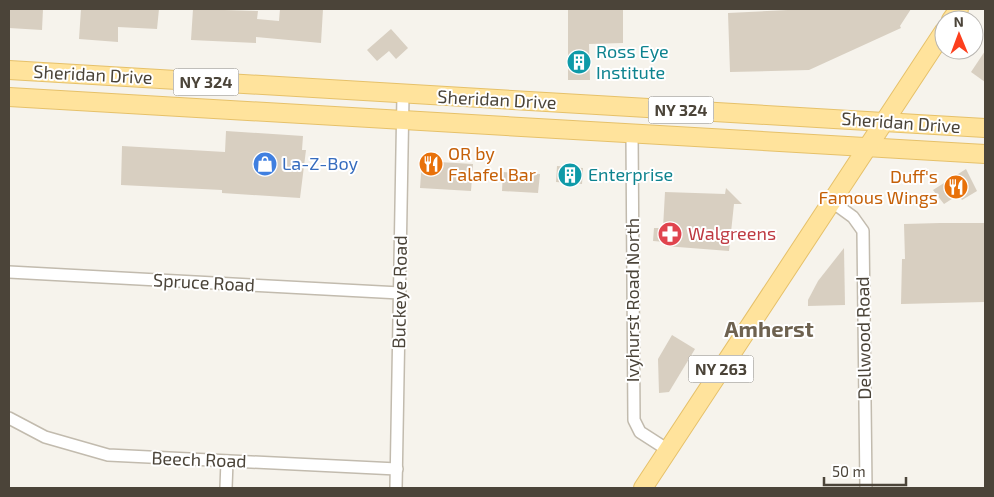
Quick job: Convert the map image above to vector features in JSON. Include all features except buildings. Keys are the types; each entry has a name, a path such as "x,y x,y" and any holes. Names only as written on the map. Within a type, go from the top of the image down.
{"main road":[{"name":"NY 263","path":"642,488 934,46"},
{"name":"Sheridan Drive","path":"9,70 403,95 985,128"},
{"name":"Sheridan Drive","path":"9,97 985,154"}],"street":[{"name":"Buckeye Road","path":"396,488 403,95"},
{"name":"Ivyhurst Road North","path":"632,134 634,420 640,432 668,450"},
{"name":"Dellwood Road","path":"832,201 853,217 863,232 866,488"},
{"name":"Spruce Road","path":"9,272 400,293"},
{"name":"Beech Road","path":"9,418 45,437 97,453 133,457 397,469"},
{"path":"226,488 227,461"}],"place":[{"name":"Ross Eye Institute","path":"579,62"},
{"name":"La-Z-Boy","path":"265,164"},
{"name":"OR by Falafel Bar","path":"431,164"},
{"name":"Enterprise","path":"570,175"},
{"name":"Duff's Famous Wings","path":"956,187"},
{"name":"Walgreens","path":"670,234"}],"district":[{"name":"Amherst","path":"769,329"}]}
